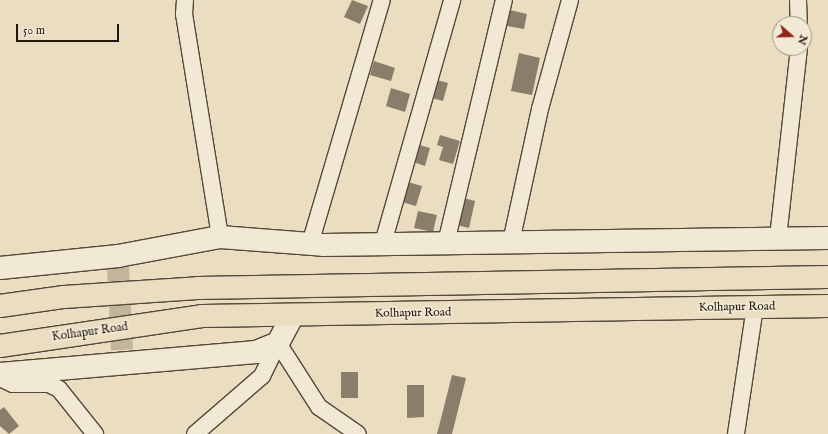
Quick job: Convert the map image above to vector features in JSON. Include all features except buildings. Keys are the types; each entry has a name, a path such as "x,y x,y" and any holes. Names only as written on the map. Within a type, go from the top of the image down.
{"highway":[{"path":"0,306 64,297 198,288 828,277"},
{"name":"Kolhapur Road","path":"0,346 202,316 828,306"}],"street":[{"path":"185,0 184,14 220,237"},
{"path":"310,244 382,0"},
{"path":"383,243 452,0"},
{"path":"446,243 504,0"},
{"path":"511,242 540,109 570,0"},
{"path":"798,0 799,16"},
{"path":"778,238 798,56"},
{"path":"0,268 118,262 220,237 310,244 828,238"},
{"path":"736,434 755,307"},
{"path":"195,434 262,376 293,314"},
{"path":"0,374 123,356 256,352 278,343"},
{"path":"278,343 319,407 353,433"},
{"path":"0,378 13,384 49,384 59,389 95,434"}],"tunnel":[{"path":"118,267 122,350"}]}
